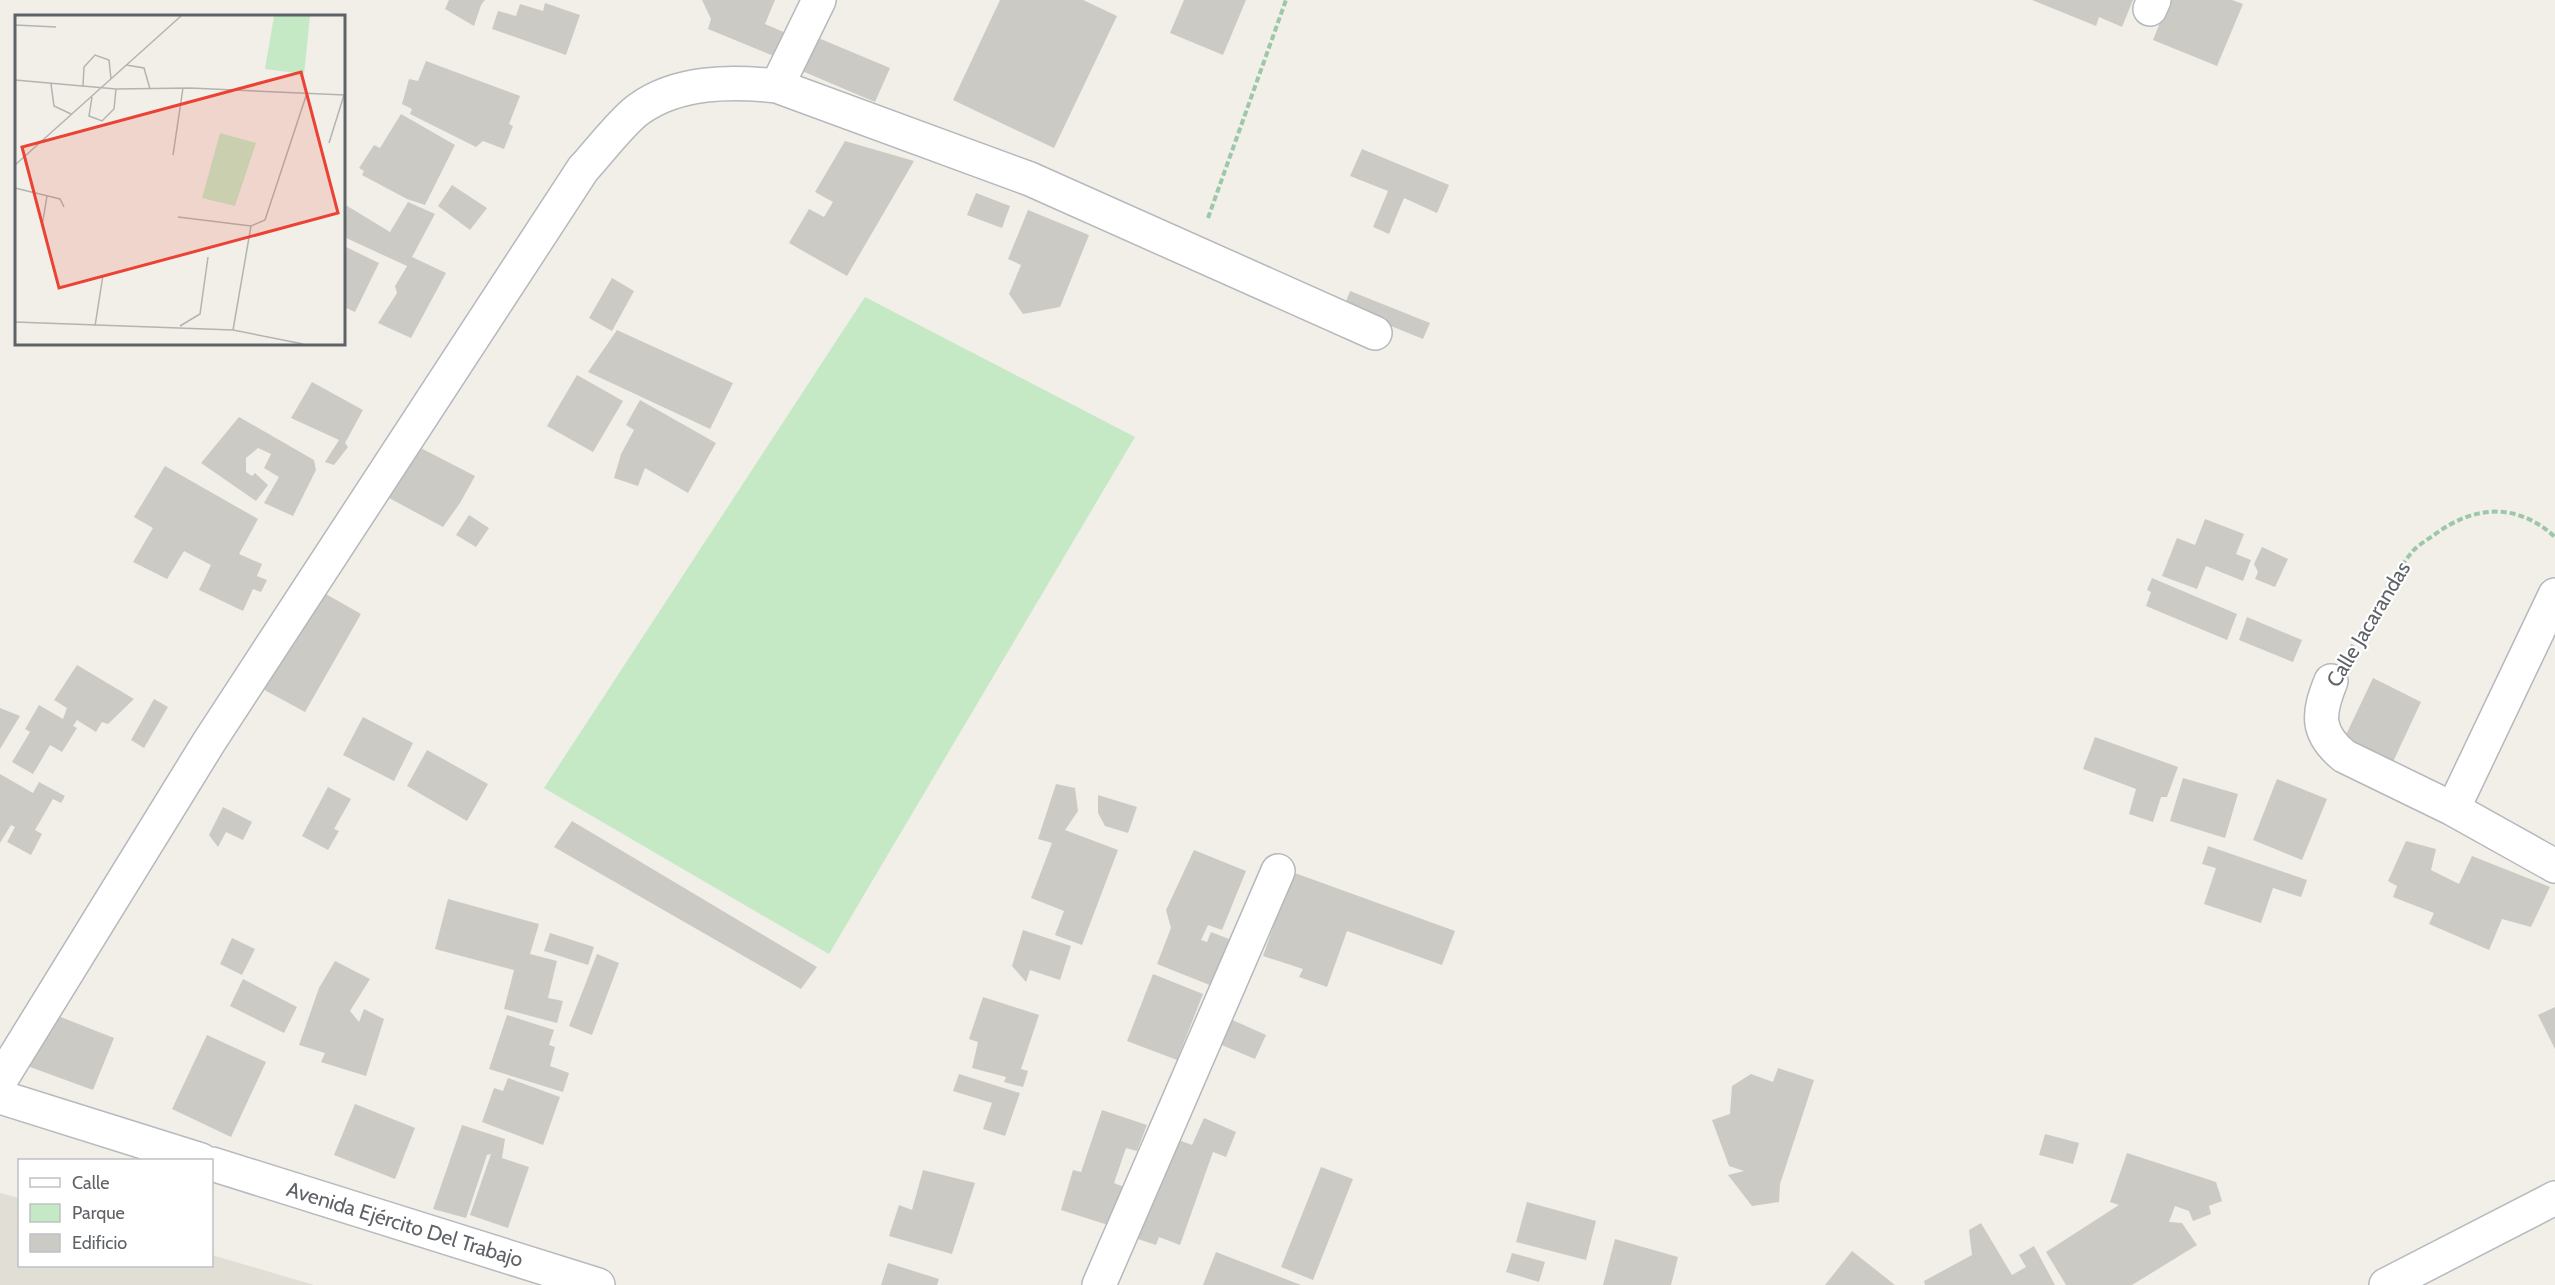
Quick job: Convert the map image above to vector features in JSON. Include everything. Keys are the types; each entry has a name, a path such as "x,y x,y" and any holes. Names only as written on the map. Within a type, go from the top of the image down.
{"street":[{"path":"777,86 819,0"},
{"path":"0,1081 209,741 583,170 638,109 681,88 743,82 777,86 1030,179 1375,333"},
{"path":"2453,809 2555,595"},
{"name":"Calle Jacarandas","path":"2331,681 2321,705 2321,726 2330,745 2344,756 2453,809 2555,866"},
{"path":"1099,1285 1278,872"},
{"path":"0,1097 195,1159"},
{"name":"Avenida Ejército Del Trabajo","path":"213,1164 598,1285"},
{"path":"2386,1285 2555,1198"}],"path":[{"path":"1195,253 1286,0"},
{"name":"Calle Jacarandas","path":"2331,681 2413,550 2451,522 2488,511 2513,512 2544,526 2555,537"}],"shaded area":[{"path":"0,1193 18,1198 18,1267 213,1267 213,1255 314,1285 0,1285"}],"green space":[{"path":"865,297 1135,437 829,954 544,788"}],"building":[{"path":"449,0 485,0 474,26 445,9"},
{"path":"702,0 775,0 765,24 786,33 776,57 708,29 711,19"},
{"path":"1000,0 1083,0 1117,16 1054,148 953,100"},
{"path":"1184,0 1246,0 1223,55 1170,33"},
{"path":"2032,0 2133,0 2122,27 2099,17 2096,26"},
{"path":"2169,0 2232,0 2243,4 2217,66 2153,40"},
{"path":"545,3 580,15 566,55 492,29 498,11 516,16 520,4 543,11"},
{"path":"816,37 890,68 875,102 802,71"},
{"path":"426,61 520,96 509,124 513,126 504,149 483,141 476,147 410,114 412,109 402,104 409,79 418,81"},
{"path":"401,114 455,145 425,205 407,199 362,175 364,171 359,168 374,145 380,148"},
{"path":"845,141 914,161 847,276 789,243 809,209 824,217 833,202 815,192"},
{"path":"1362,149 1449,185 1437,213 1404,198 1389,234 1373,227 1388,191 1350,176"},
{"path":"452,185 487,208 470,230 438,206"},
{"path":"976,193 1010,206 1002,228 967,215"},
{"path":"408,202 435,214 412,257 446,273 411,338 378,323 397,293 395,286 407,266 345,237 345,205 390,232"},
{"path":"1028,210 1089,235 1060,307 1023,314 1009,294 1021,265 1008,259"},
{"path":"345,246 379,263 355,312 345,307"},
{"path":"612,278 634,291 612,331 589,318"},
{"path":"1350,291 1430,323 1423,339 1344,307"},
{"path":"617,330 733,383 710,429 588,372"},
{"path":"577,375 623,401 593,452 547,426"},
{"path":"312,382 363,410 345,443 348,447 334,465 325,462 339,440 291,418"},
{"path":"640,400 716,443 688,493 645,468 638,486 614,478 621,454 634,430 626,425"},
{"path":"239,417 314,460 316,470 293,516 264,503 279,477 264,468 271,454 258,448 246,458 246,472 252,476 255,473 268,485 256,501 201,463"},
{"path":"411,443 475,476 443,527 376,491"},
{"path":"165,466 258,519 239,554 262,564 257,576 267,580 261,592 253,589 243,611 199,590 211,565 184,551 167,579 133,562 153,528 134,517"},
{"path":"469,515 489,528 476,547 456,535"},
{"path":"2205,519 2244,534 2236,554 2251,560 2243,581 2206,566 2197,589 2162,576 2177,538 2195,545"},
{"path":"2262,547 2288,559 2275,587 2255,579 2258,572 2254,564"},
{"path":"2152,578 2237,614 2227,640 2146,606 2151,592 2147,590"},
{"path":"317,589 361,614 305,712 259,687"},
{"path":"2247,617 2302,640 2293,662 2239,640"},
{"path":"77,665 134,699 108,724 102,722 96,732 77,720 73,726 77,728 62,752 50,745 33,774 12,762 30,732 25,729 39,705 63,719 67,708 54,700"},
{"path":"2373,678 2421,702 2392,764 2343,741"},
{"path":"154,699 168,707 144,748 131,740"},
{"path":"0,708 20,716 0,749"},
{"path":"363,717 413,743 394,781 343,755"},
{"path":"2095,737 2178,767 2167,797 2161,797 2153,822 2129,814 2136,789 2083,769"},
{"path":"427,750 488,784 467,821 407,786"},
{"path":"0,774 33,793 39,782 65,796 61,803 53,799 35,830 42,834 31,855 7,842 15,827 11,825 0,843"},
{"path":"2183,778 2238,794 2225,838 2170,821"},
{"path":"2277,779 2327,799 2302,860 2253,840"},
{"path":"1056,784 1075,788 1078,811 1065,830 1118,850 1082,945 1055,935 1064,911 1031,898 1052,843 1038,839"},
{"path":"328,787 351,799 334,829 339,831 328,850 302,836"},
{"path":"1098,795 1137,807 1128,833 1105,826 1098,813"},
{"path":"223,807 252,822 243,840 226,832 218,847 209,835"},
{"path":"572,821 817,967 801,989 554,847"},
{"path":"2406,841 2436,849 2431,870 2459,884 2472,856 2550,887 2531,927 2502,919 2489,950 2429,924 2434,913 2393,897 2397,886 2388,881"},
{"path":"2208,846 2307,880 2301,897 2273,888 2261,923 2204,904 2216,868 2202,864"},
{"path":"1194,850 1246,871 1222,930 1208,925 1201,940 1207,942 1211,932 1229,939 1212,986 1157,964 1171,928 1166,910"},
{"path":"1292,872 1455,931 1442,965 1347,931 1327,987 1299,977 1303,969 1263,956"},
{"path":"448,899 539,924 530,954 557,961 548,998 563,1001 557,1023 504,1009 514,970 435,949"},
{"path":"1023,930 1071,946 1060,980 1030,970 1026,982 1012,966"},
{"path":"550,933 594,947 588,965 544,951"},
{"path":"232,938 255,949 242,975 220,964"},
{"path":"597,954 619,963 592,1035 569,1026"},
{"path":"335,961 370,979 350,1011 359,1022 364,1009 384,1019 366,1076 321,1062 325,1053 299,1045 319,988"},
{"path":"1153,974 1203,994 1177,1060 1127,1041"},
{"path":"243,979 297,1007 284,1033 230,1006"},
{"path":"983,997 1039,1015 1021,1069 1028,1071 1023,1087 1004,1082 1006,1077 972,1068 978,1042 969,1039"},
{"path":"2555,1007 2555,1049 2538,1015"},
{"path":"48,1012 114,1038 93,1090 19,1063"},
{"path":"507,1015 554,1030 549,1045 555,1047 550,1066 569,1073 563,1092 489,1069"},
{"path":"1228,1018 1266,1035 1255,1059 1217,1043"},
{"path":"207,1035 266,1062 231,1137 172,1109"},
{"path":"1778,1068 1814,1080 1780,1184 1779,1202 1752,1206 1728,1175 1744,1171 1729,1166 1712,1120 1730,1114 1732,1086 1751,1074 1773,1082"},
{"path":"959,1074 1020,1093 1005,1136 983,1129 992,1103 953,1091"},
{"path":"508,1078 560,1097 543,1145 482,1122 494,1088 503,1091"},
{"path":"355,1104 415,1128 395,1179 334,1155"},
{"path":"1102,1110 1147,1125 1137,1151 1126,1148 1114,1183 1124,1187 1111,1226 1061,1210 1073,1170 1081,1172"},
{"path":"1204,1118 1236,1132 1226,1157 1213,1152 1180,1245 1159,1237 1156,1245 1135,1238 1171,1137 1192,1145"},
{"path":"462,1125 505,1139 502,1158 529,1167 508,1228 470,1215 491,1154 487,1155 466,1218 433,1209"},
{"path":"2045,1134 2079,1143 2073,1164 2039,1155"},
{"path":"2127,1153 2216,1182 2222,1201 2209,1206 2211,1214 2193,1221 2189,1211 2175,1206 2169,1222 2182,1223 2197,1245 2132,1285 2066,1285 2046,1252 2119,1205 2110,1202"},
{"path":"1321,1167 1353,1179 1313,1280 1281,1267"},
{"path":"923,1170 975,1183 952,1254 889,1236 899,1205 912,1210"},
{"path":"1527,1202 1596,1221 1586,1260 1516,1242"},
{"path":"1981,1223 2012,1275 2026,1267 2019,1255 2034,1246 2055,1285 1925,1285 1924,1281 1972,1255 1969,1230"},
{"path":"1615,1239 1678,1257 1671,1285 1603,1285"},
{"path":"1852,1251 1895,1285 1825,1285"},
{"path":"1216,1252 1301,1285 1203,1285"},
{"path":"1512,1253 1545,1262 1539,1282 1506,1272"},
{"path":"888,1263 939,1279 937,1285 881,1285"}]}
